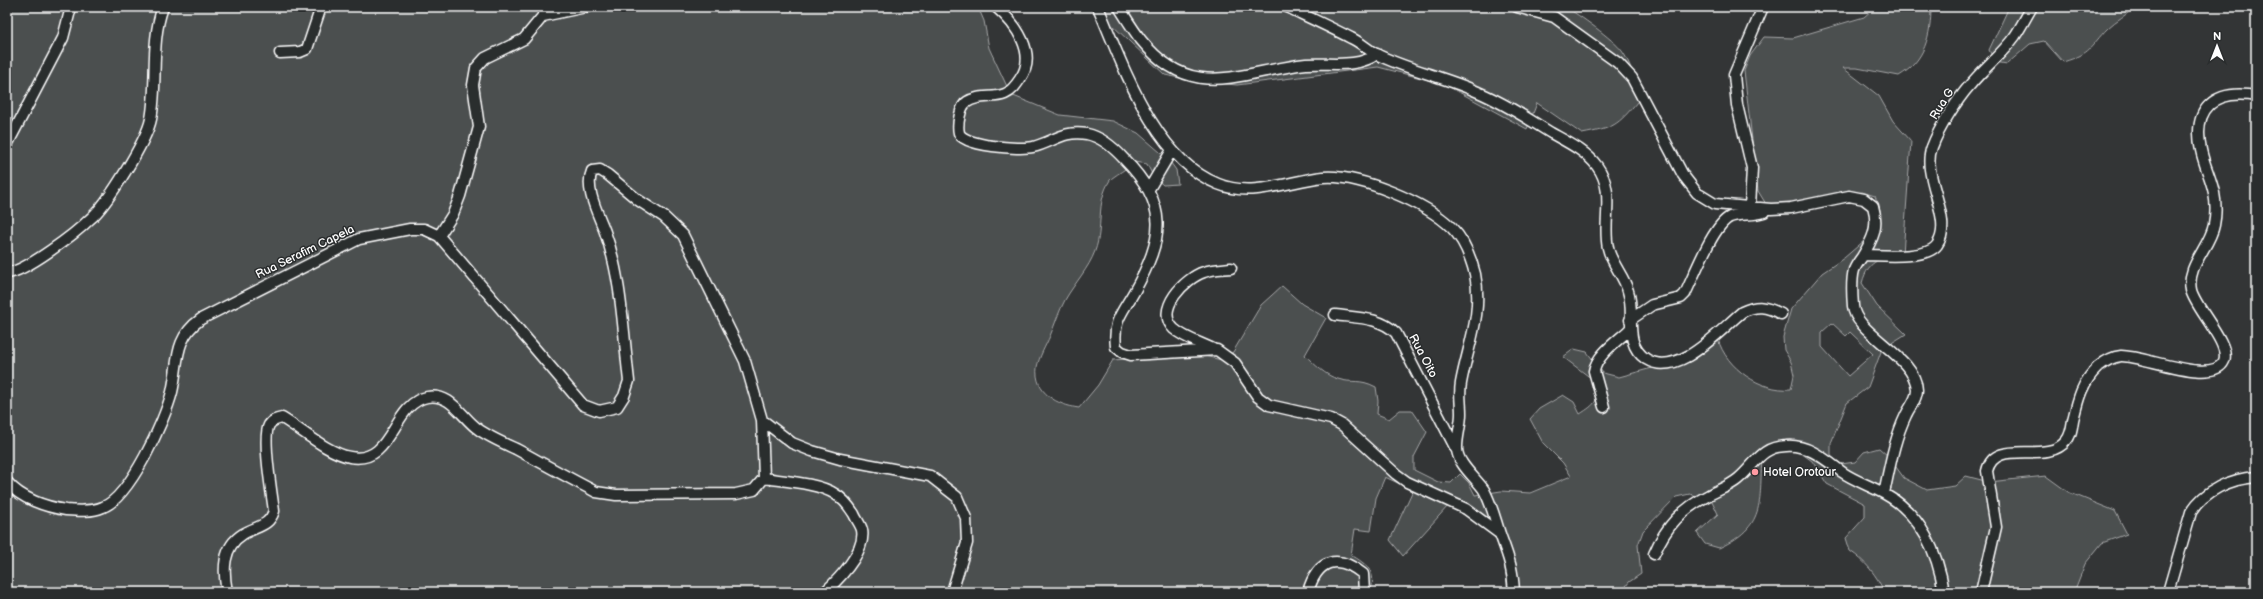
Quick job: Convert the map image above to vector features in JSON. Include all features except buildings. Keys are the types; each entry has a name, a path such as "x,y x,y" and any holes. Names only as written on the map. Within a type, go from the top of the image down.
{"street":[{"path":"7,145 63,38 71,7"},
{"path":"7,273 24,268 91,219 110,195 144,139 151,119 157,44 164,7"},
{"path":"280,53 300,52 307,49 321,7"},
{"path":"227,592 224,573 226,557 231,545 243,534 265,524 271,519 274,511 266,438 269,425 276,419 282,418 328,448 351,457 367,456 380,450 404,413 413,403 427,397 446,399 459,409 478,429 596,492 616,495 736,494 754,490 764,478 762,420 745,361 683,235 664,217 638,200 600,170 592,171 588,179 607,237 616,279 629,382 624,396 617,407 599,411 583,405 439,236 453,214 460,196 479,127 473,77 480,62 524,39 543,16 576,11 586,7"},
{"path":"996,7 1017,31 1023,42 1028,62 1024,74 1014,87 1006,93 981,96 966,102 961,113 958,131 964,140 1006,148 1032,148 1058,136 1088,134 1102,140 1123,157 1149,189 1157,208 1157,235 1154,248 1138,284 1116,324 1116,347 1122,352 1131,355 1217,350"},
{"path":"1098,7 1128,76 1151,119 1172,150 1189,167 1218,184 1245,189 1276,187 1324,177 1353,179 1426,208 1452,229 1470,256 1478,298 1478,309 1460,385 1461,414 1456,449"},
{"path":"1119,7 1141,40 1159,58 1181,74 1195,77 1211,79 1231,78 1306,64 1355,64 1370,59 1377,54"},
{"path":"1287,7 1353,39 1377,54 1478,91 1524,114 1575,147 1597,166 1607,184 1608,206 1606,229 1608,250 1628,290 1632,341 1638,353 1648,360 1657,364 1668,365 1684,359 1742,312 1752,308 1769,308 1781,314"},
{"path":"1517,7 1554,17 1618,63 1632,78 1683,175 1697,193 1716,204 1771,209 1817,204 1849,196 1864,199 1873,206 1876,223 1873,240 1855,269 1852,284 1853,308 1863,327 1880,340 1911,372 1917,389 1916,398 1905,417 1894,445 1884,493"},
{"path":"1750,207 1752,168 1737,105 1734,75 1763,7"},
{"name":"Rua G","path":"1863,255 1911,255 1927,252 1936,246 1941,235 1941,218 1929,166 1932,146 1960,98 2015,36 2032,7"},
{"path":"1981,592 1996,527 1987,471 1989,462 1996,455 2008,452 2051,451 2060,447 2068,440 2083,384 2093,371 2106,360 2130,356 2191,370 2206,371 2216,369 2224,361 2224,353 2219,338 2196,304 2191,289 2191,274 2214,226 2215,211 2214,195 2201,152 2198,130 2202,113 2213,100 2229,95 2256,96"},
{"path":"1149,189 1172,150"},
{"path":"1604,407 1594,371 1595,366 1630,324 1652,305 1681,298 1685,294 1717,230 1725,220 1732,217 1762,213 1771,209"},
{"name":"Rua Serafim Capela","path":"7,482 13,489 48,507 79,511 103,507 120,494 152,447 172,393 180,346 189,328 201,319 359,239 410,229 424,229 439,236"},
{"path":"1231,268 1205,271 1192,277 1181,286 1169,307 1168,320 1174,329 1217,350 1235,363 1258,397 1269,405 1332,419 1342,425 1402,478 1466,509 1500,534"},
{"name":"Rua Oito","path":"1335,315 1378,321 1388,326 1396,334 1464,465 1486,496 1493,509 1500,534 1512,563 1514,592"},
{"path":"762,420 792,443 812,451 840,459 930,476 957,498 966,518 967,543 952,592"},
{"path":"1654,554 1663,534 1677,516 1704,498 1737,480 1769,448 1788,446 1822,456 1843,473 1899,502 1922,531 1934,551 1944,592"},
{"path":"2168,592 2191,512 2202,497 2228,481 2256,477"},
{"path":"764,478 818,488 835,493 847,504 855,516 862,531 859,550 843,575 825,592"},
{"path":"1308,592 1313,575 1325,565 1339,562 1352,565 1363,574 1364,592"}],"shaded area":[{"path":"7,7 978,7 984,21 989,48 1011,95 1060,115 1113,121 1138,133 1168,159 1176,170 1178,184 1163,185 1153,176 1147,164 1134,162 1110,180 1105,189 1101,207 1098,242 1095,251 1089,264 1063,304 1038,363 1037,376 1043,391 1055,401 1079,408 1098,385 1113,360 1195,354 1222,360 1233,352 1261,305 1282,286 1302,304 1326,318 1305,355 1329,375 1343,380 1370,384 1376,387 1378,401 1377,414 1389,419 1400,410 1412,410 1427,432 1414,457 1414,470 1438,482 1451,483 1460,474 1469,483 1475,495 1501,491 1530,493 1571,476 1563,463 1543,443 1530,419 1539,409 1563,395 1574,402 1580,414 1596,401 1596,382 1563,357 1574,349 1587,352 1603,373 1619,377 1652,368 1665,368 1718,339 1722,350 1746,376 1768,387 1791,389 1794,375 1791,362 1784,350 1783,337 1791,309 1822,273 1844,258 1872,234 1879,223 1880,210 1875,196 1862,192 1807,206 1766,204 1758,191 1744,71 1750,56 1764,37 1793,38 1864,17 1873,9 1873,7 1931,7 1930,27 1925,46 1921,55 1908,70 1899,76 1857,68 1843,68 1879,96 1893,121 1911,141 1903,254 1882,259 1872,264 1868,269 1862,283 1877,306 1906,334 1882,349 1868,387 1847,403 1831,443 1831,456 1841,464 1855,462 1864,452 1879,448 1888,456 1904,478 1927,490 1955,486 1966,476 1989,482 2046,476 2068,492 2115,511 2127,534 2102,543 2085,564 2074,592 1884,592 1870,569 1861,559 1850,551 1846,538 1865,517 1865,504 1827,484 1812,461 1801,453 1787,450 1762,457 1761,488 1757,512 1745,531 1734,540 1719,548 1705,544 1697,533 1718,514 1712,501 1690,494 1676,497 1643,531 1638,545 1641,574 1629,582 1622,592 1508,592 1503,559 1500,547 1495,537 1478,521 1448,506 1403,556 1390,540 1413,490 1385,477 1376,498 1371,531 1355,529 1351,555 1362,562 1370,570 1373,579 1370,592 7,592","holes":["1832,323 1846,336 1850,332 1873,354 1848,376 1822,347 1822,332"]},
{"path":"1093,7 1565,7 1612,40 1622,51 1633,75 1637,89 1638,101 1625,116 1614,125 1601,130 1582,134 1537,103 1527,129 1444,84 1378,67 1237,85 1193,81 1165,75"},
{"path":"2009,7 2135,7 2111,25 2090,49 2080,56 2063,62 2044,41 2030,44 2007,64 1995,62 1989,50"}],"place":[{"name":"Hotel Orotour","path":"1755,472"}]}
